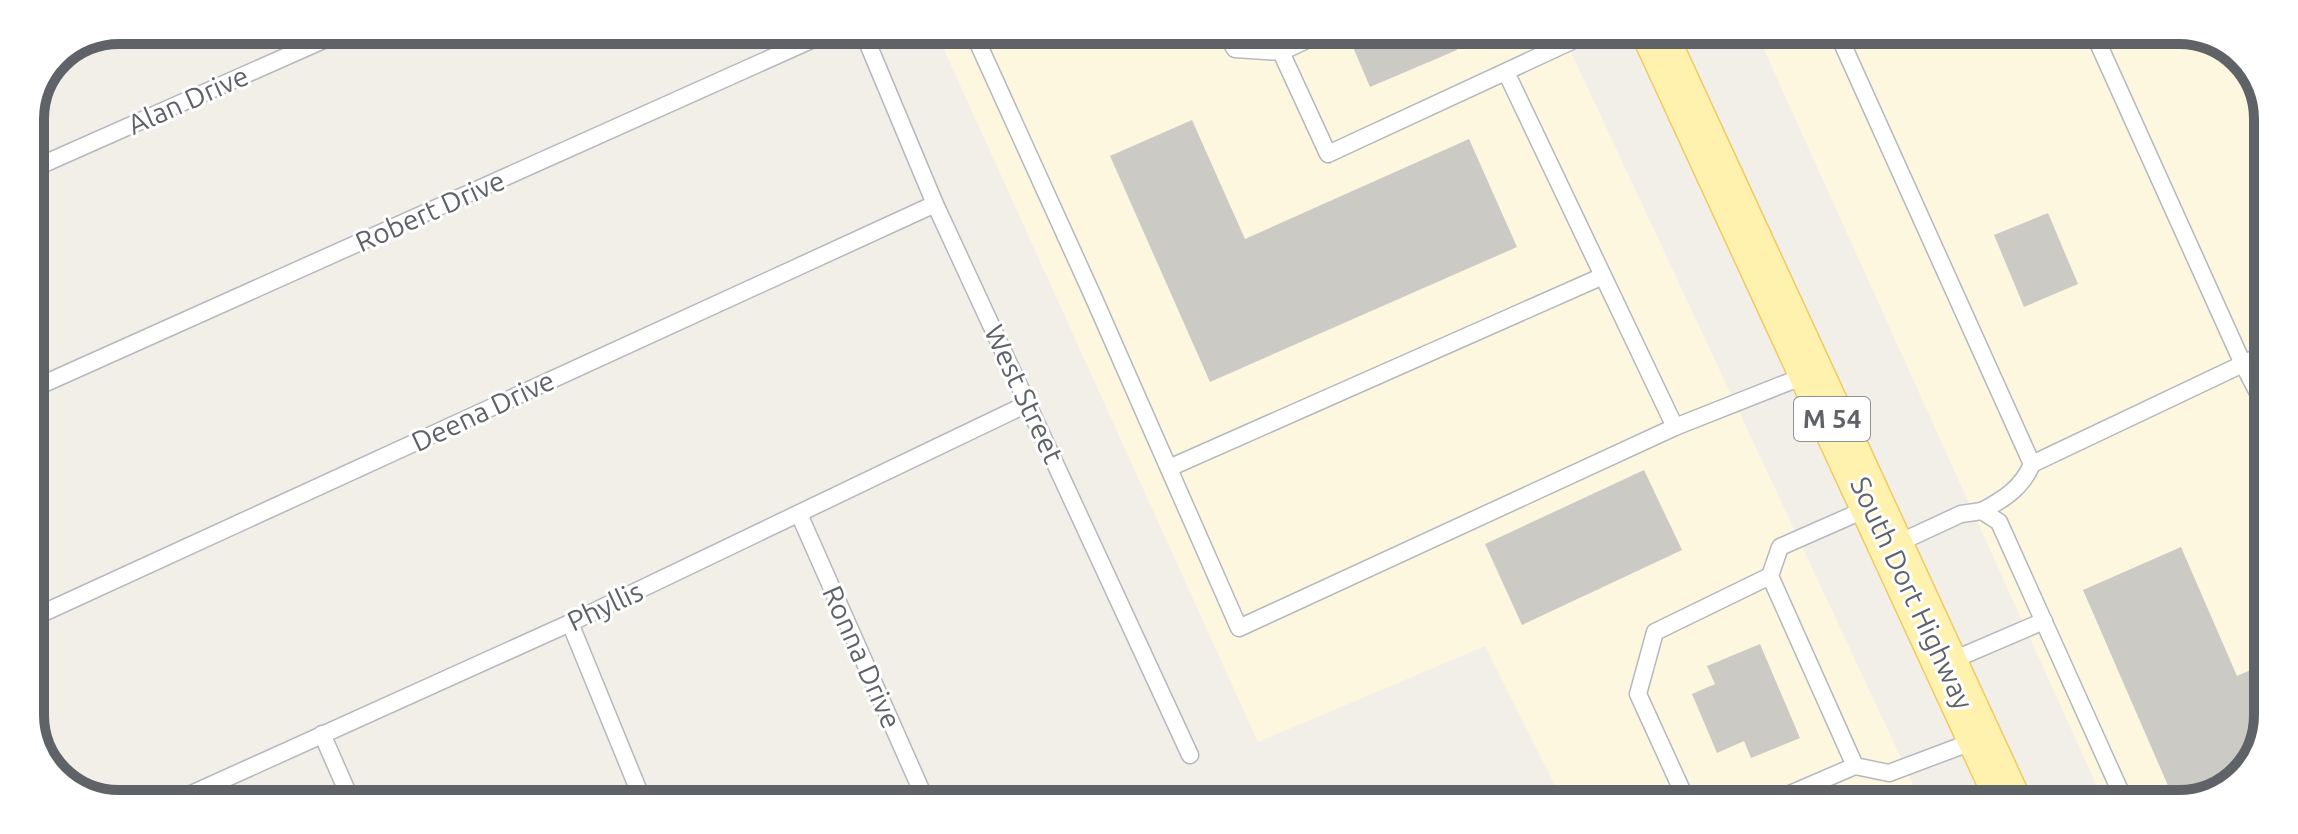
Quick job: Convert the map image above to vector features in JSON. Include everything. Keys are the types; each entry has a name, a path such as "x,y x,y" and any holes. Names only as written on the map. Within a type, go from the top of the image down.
{"main road":[{"name":"South Dort Highway","path":"1659,44 2004,790"}],"lane":[{"name":"Alan Drive","path":"44,164 314,44"},
{"name":"Robert Drive","path":"44,384 802,44"},
{"name":"West Street","path":"868,44 935,204 1190,755"},
{"path":"978,44 1239,628 1675,427 1811,373"},
{"path":"1232,44 1235,49 1281,52 1298,44"},
{"path":"1281,52 1328,154 1566,44"},
{"path":"1843,44 2032,464"},
{"path":"2099,44 2254,385"},
{"path":"1506,72 1675,427"},
{"name":"Deena Drive","path":"44,613 935,204"},
{"path":"1169,468 1603,276"},
{"path":"1891,546 1961,514 1982,511 2007,498 2026,478 2032,464 2254,359"},
{"name":"Phyllis","path":"200,790 570,623 1029,403"},
{"path":"1855,766 1770,576 1780,547 1872,506"},
{"path":"1982,511 1999,522 2120,790"},
{"name":"Ronna Drive","path":"799,514 921,790"},
{"path":"1682,790 1638,694 1655,632 1770,576"},
{"path":"1945,663 2044,621"},
{"path":"570,623 638,790"},
{"path":"322,734 347,790"},
{"path":"1799,790 1855,766 1889,773 1980,739"}],"shaded area":[{"path":"941,44 1567,44 1916,790 1557,790 1485,646 1258,742"},
{"path":"1762,44 2179,44 2217,54 2244,81 2254,114 2253,730 2239,761 2208,784 2179,790 2099,790"}],"building":[{"path":"1352,44 1455,44 1457,50 1370,87"},
{"path":"1192,120 1245,239 1469,139 1517,247 1210,382 1110,156"},
{"path":"2048,213 2078,284 2024,307 1994,235"},
{"path":"1644,470 1682,550 1522,625 1485,544"},
{"path":"2181,547 2237,676 2254,668 2253,730 2239,761 2221,777 2199,787 2170,790 2083,590"},
{"path":"1760,644 1800,738 1751,758 1744,741 1717,753 1692,694 1715,684 1707,666"}]}
